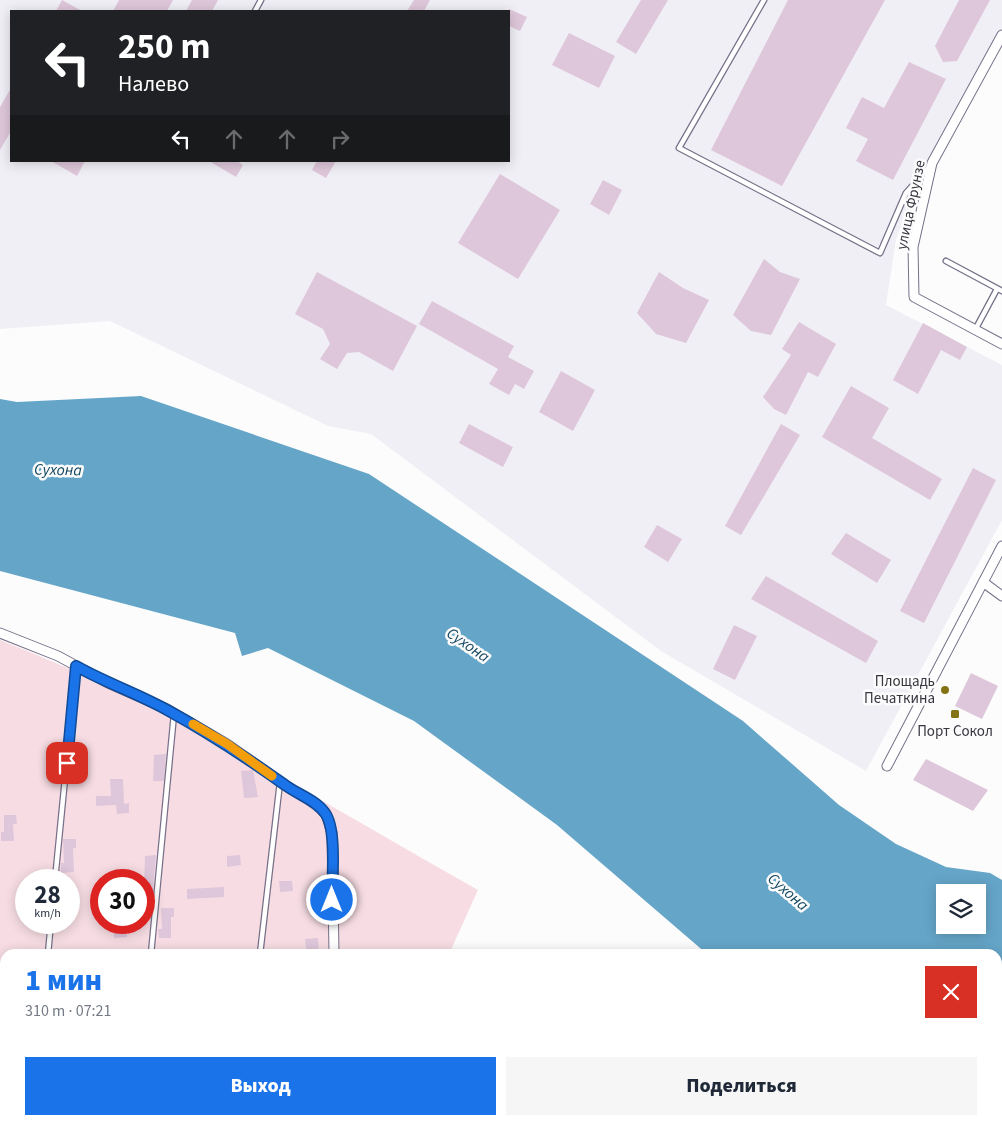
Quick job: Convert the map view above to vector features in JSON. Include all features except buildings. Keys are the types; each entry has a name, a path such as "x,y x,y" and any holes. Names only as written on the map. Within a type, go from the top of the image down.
{"street":[{"name":"улица Фрунзе","path":"1002,35 932,163 914,247 914,297 1002,344"},
{"path":"887,766 1002,546"},
{"path":"983,582 1002,596"},
{"path":"0,633 58,656 108,683 174,714 227,744 280,782 315,803 326,814 332,833 334,949"}],"lane":[{"path":"764,0 679,148 880,253 906,193 932,163"},
{"path":"946,261 1000,290 975,330"},
{"path":"57,869 76,666"},
{"path":"151,949 174,714"},
{"path":"261,949 280,782"},
{"path":"48,949 50,934"}],"shaded area":[{"path":"0,0 1002,0 1002,28 910,202 896,240 886,305 1002,365 1002,520 866,771 661,651 371,434 328,426 110,321 0,329"},
{"path":"0,640 124,694 244,756 478,890 451,949 0,949"}],"water":[{"name":"Сухона","path":"141,396 369,474 743,721 839,805 896,844 946,867 990,873 1002,880 1002,949 701,949 557,825 414,721 268,648 242,656 235,633 0,571 0,399 17,402"}],"slow traffic":[{"path":"193,724 227,744 272,776"}],"place":[{"name":"Площадь Печаткина","path":"945,690"},
{"name":"Порт Сокол","path":"955,714"}],"route":[{"path":"67,763 76,666 167,710 227,744 288,787 315,803 326,814 332,833 332,900"}]}
